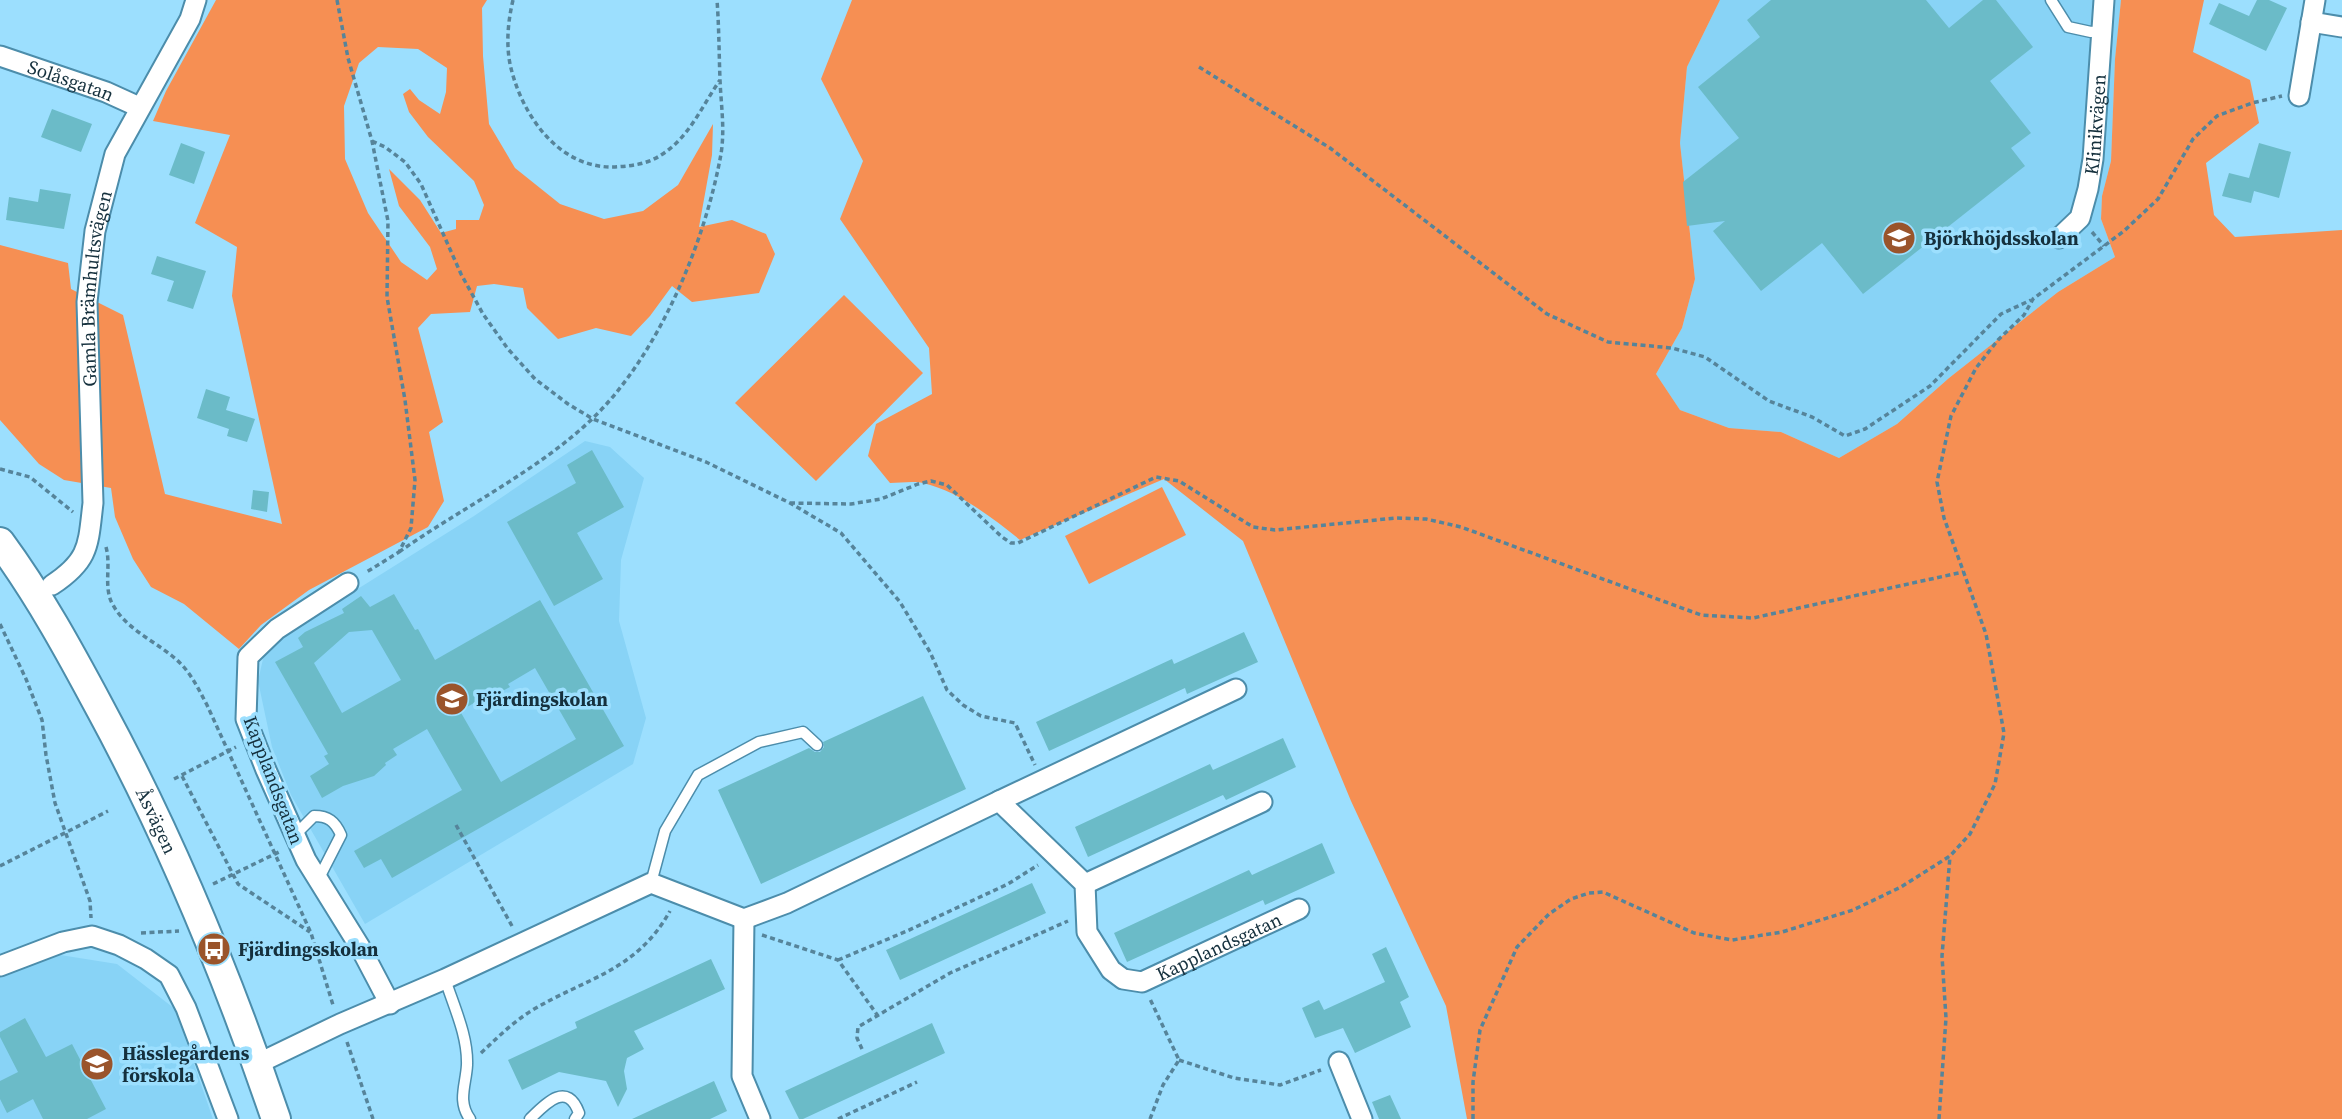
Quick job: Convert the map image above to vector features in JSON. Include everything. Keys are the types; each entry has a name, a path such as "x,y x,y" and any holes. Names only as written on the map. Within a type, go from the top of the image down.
{"street":[{"name":"Gamla Brämhultsvägen","path":"52,584 78,565 87,547 93,503 87,302 96,231 115,154 190,19 196,0"},
{"name":"Klinikvägen","path":"2059,238 2080,218 2085,204 2093,159 2104,0"},
{"path":"2299,96 2315,0"},
{"path":"2311,22 2342,26"},
{"name":"Solåsgatan","path":"0,56 106,92 139,107"},
{"name":"Åsvägen","path":"1,546 66,644 134,770 194,899 276,1119"},
{"name":"Kapplandsgatan","path":"348,583 277,629 248,657 246,719 297,839 390,1004"},
{"path":"744,924 1236,689"},
{"path":"999,801 1085,884 1262,802"},
{"path":"257,1064 651,883 744,924"},
{"name":"Kapplandsgatan","path":"1085,884 1087,932 1111,970 1123,979 1142,982 1299,909"},
{"path":"744,924 742,1076 760,1119"},
{"path":"0,966 63,942 92,936 119,945 146,959 169,975 186,1008 228,1119"},
{"path":"1339,1062 1362,1119"}],"lane":[{"path":"2051,0 2068,26 2091,32 2100,31"},
{"path":"651,883 665,831 698,775 759,742 803,732 817,745"},
{"path":"297,839 314,816 323,816 337,825 341,835 318,880"},
{"path":"445,979 466,1044 467,1066 462,1098 470,1119"},
{"path":"530,1119 555,1097 564,1096 576,1105 579,1113 575,1119"}],"path":[{"path":"337,0 348,58 372,141 388,222 387,298 405,400 415,480 411,528 399,552"},
{"path":"513,0 509,18 510,64 526,108 551,142 568,155 584,162 597,166 627,166 642,164 659,157 685,133 720,80"},
{"path":"348,583 545,457 593,419 622,384 647,347 691,263 702,232 721,153 723,118 717,0"},
{"path":"1199,67 1330,148 1547,314 1608,342 1672,348 1705,357 1769,401 1812,417 1845,436 1865,429 1930,386 2001,314 2033,299 2124,230 2158,199 2193,139 2217,116 2279,97 2299,96"},
{"path":"372,141 405,162 421,184 461,274 483,314 508,349 535,379 593,419 706,462 790,503 841,533 900,602 930,652 947,690 963,705 981,716 1015,723 1043,780"},
{"path":"1473,1119 1473,1082 1480,1030 1517,947 1549,914 1571,899 1603,892 1694,933 1732,940 1782,932 1853,910 1901,887 1950,856 1970,834 1995,784 2004,733 1986,634 1944,518 1937,482 1951,416 1976,368 1998,340 2024,315 2033,299"},
{"path":"0,468 30,477 104,539 109,559 107,580 110,600 121,618 179,662 192,678 310,933 340,1024 364,1085 373,1119"},
{"path":"790,503 851,504 881,499 931,481 947,485 1002,537 1011,543 1018,543 1156,477 1179,481 1253,527 1275,530 1406,518 1426,519 1461,527 1701,615 1753,618 1963,572"},
{"path":"0,625 42,720 55,803 90,901 92,936"},
{"path":"174,779 254,737"},
{"path":"182,776 239,884 310,933"},
{"path":"0,866 108,811"},
{"path":"456,825 522,943"},
{"path":"211,885 275,855 297,839"},
{"path":"838,960 1008,884 1027,874 1051,850"},
{"path":"1940,1119 1946,1018 1942,956 1950,856"},
{"path":"467,1066 505,1030 531,1011 625,962 648,944 680,894"},
{"path":"862,1049 857,1038 858,1027 950,973 1086,913"},
{"path":"744,924 838,960 878,1016"},
{"path":"1142,982 1179,1060 1234,1078 1280,1086 1339,1062"},
{"path":"1150,1119 1163,1085 1179,1060"},
{"path":"838,1119 917,1082"}],"shaded area":[{"path":"216,0 487,0 482,8 489,124 515,168 560,204 604,219 643,211 678,185 713,124 712,155 699,227 732,220 766,234 775,254 759,293 692,302 672,286 631,336 596,328 558,339 527,308 523,288 494,284 477,286 470,312 431,314 418,328 443,422 429,432 444,501 428,527 309,590 261,625 239,649 184,604 151,587 133,559 115,517 111,488 64,480 39,464 0,420 0,245 68,263 71,289 123,315 165,494 282,524 232,296 237,247 195,223 230,135 153,121 166,91","holes":["378,47 418,49 447,68 446,92 440,114 419,100 410,89 403,94 409,112 428,137 474,181 484,205 479,220 456,220 456,229 441,233 420,200 389,169 399,206 430,247 437,269 427,280 401,262 368,213 345,159 344,106 359,63"]},
{"path":"852,0 1720,0 1687,67 1680,143 1695,279 1682,328 1656,374 1680,410 1729,428 1781,432 1839,458 1897,424 1949,378 2058,292 2115,257 2101,219 2102,196 2111,161 2115,59 2121,0 2204,0 2193,52 2250,80 2259,123 2206,163 2214,215 2235,237 2342,230 2342,1119 1467,1119 1446,1006 1351,801 1243,541 1164,479 1020,540 987,514 949,492 923,483 890,483 868,456 876,424 932,394 929,348 840,219 863,161 821,79"},
{"name":"Björkhöjdsskolan","path":"1720,0 2121,0 2115,59 2111,161 2102,196 2101,219 2115,257 2058,292 1949,378 1897,424 1839,458 1781,432 1729,428 1680,410 1656,374 1682,328 1695,279 1680,143 1687,67"},
{"path":"844,295 923,373 816,481 735,403"},
{"name":"Fjärdingskolan","path":"585,441 610,447 644,478 621,560 619,621 646,718 633,764 365,924 291,795 272,747 258,681 265,650"},
{"path":"1162,487 1186,535 1089,584 1065,536"},
{"name":"Hässlegårdens förskola","path":"54,954 117,964 175,1009 213,1119 0,1119 0,973"}],"building":[{"path":"1771,0 1926,0 1949,28 1983,0 1996,0 2033,47 1990,81 2031,133 2011,148 2025,166 1863,294 1822,243 1761,291 1713,231 1725,221 1687,226 1683,182 1739,138 1698,87 1760,37 1747,20"},
{"path":"2257,0 2269,0 2287,8 2266,51 2209,24 2219,3 2249,16"},
{"path":"52,109 92,124 81,152 41,137"},
{"path":"181,143 205,152 194,184 169,175"},
{"path":"2259,143 2291,152 2279,198 2254,191 2251,203 2222,196 2229,173 2249,178"},
{"path":"40,189 71,194 64,229 6,220 9,197 38,202"},
{"path":"157,256 206,271 193,309 167,301 174,281 151,274"},
{"path":"206,389 230,397 226,410 255,419 247,442 227,436 229,429 197,418"},
{"path":"592,450 624,507 577,533 603,579 554,606 507,522 576,483 567,465"},
{"path":"253,490 269,492 267,512 251,509"},
{"path":"394,594 435,660 540,600 624,746 392,878 381,859 364,868 354,851 462,790 427,729 393,749 397,755 385,763 374,776 343,786 322,798 310,776 329,764 324,756 328,754 275,662 303,647 298,638 305,632 344,613 342,609 361,596 370,607","holes":["372,630 401,680 342,713 314,663 349,632","535,668 576,739 501,782 460,711 488,695 489,698 510,687 508,684"]},
{"path":"1244,632 1258,662 1187,694 1185,688 1049,751 1036,722 1172,659 1174,664"},
{"path":"923,696 966,789 761,884 718,790 809,748 820,752 824,747 823,742"},
{"path":"1283,738 1296,767 1226,800 1223,795 1088,857 1075,827 1210,764 1213,770"},
{"path":"1322,843 1335,873 1265,905 1263,900 1127,962 1114,933 1249,870 1252,875"},
{"path":"1032,883 1046,913 900,980 886,950"},
{"path":"1386,947 1409,997 1400,1002 1411,1027 1355,1053 1343,1028 1315,1038 1302,1008 1319,1000 1324,1010 1385,982 1372,954"},
{"path":"711,959 725,989 634,1031 644,1049 627,1058 624,1071 627,1089 618,1107 606,1081 559,1072 522,1090 508,1060 577,1028 575,1022"},
{"path":"25,1018 46,1057 72,1044 106,1109 87,1119 43,1119 33,1099 7,1113 0,1099 0,1081 18,1072 0,1032"},
{"path":"932,1023 945,1053 799,1119 785,1091"},
{"path":"714,1081 727,1111 710,1119 632,1119"},
{"path":"1390,1095 1401,1119 1379,1119 1372,1102"}],"place":[{"name":"Björkhöjdsskolan","path":"1899,238"},
{"name":"Fjärdingskolan","path":"452,699"},
{"name":"Fjärdingsskolan","path":"214,949"},
{"name":"Hässlegårdens förskola","path":"97,1064"}]}
